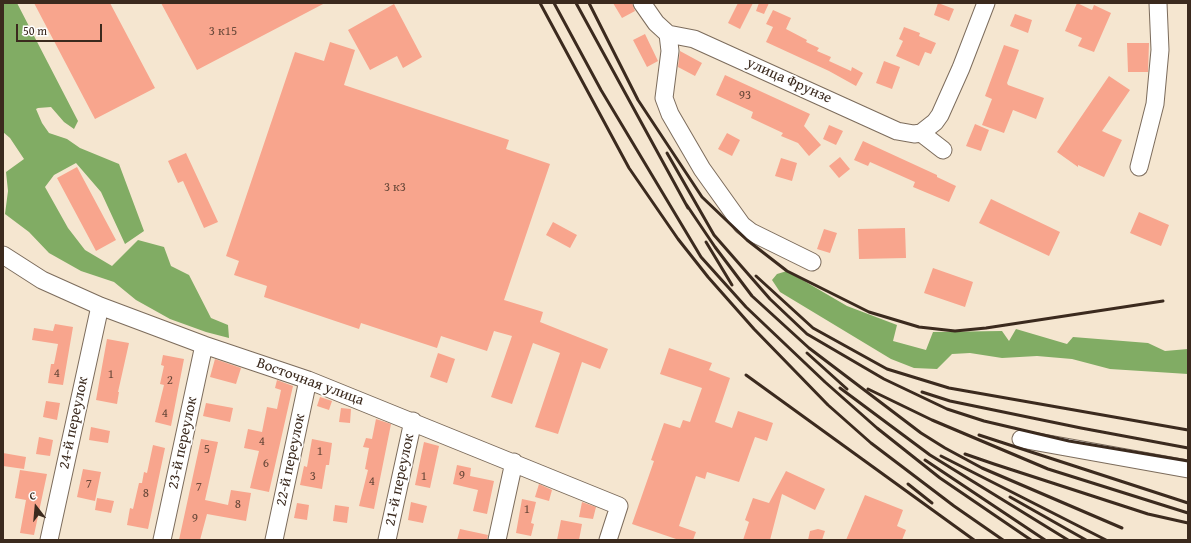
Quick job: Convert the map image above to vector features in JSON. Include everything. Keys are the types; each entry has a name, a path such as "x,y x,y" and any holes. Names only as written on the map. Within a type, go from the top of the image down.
{"street":[{"path":"642,3 656,23 668,34 670,51 664,98 670,114 702,169 742,225 751,232 812,262"},
{"path":"943,150 921,133 940,115 962,68 986,3"},
{"path":"1139,167 1156,104 1160,50 1158,3"},
{"name":"улица Фрунзе","path":"668,34 694,39 897,131 914,134 921,133"},
{"name":"Восточная улица","path":"3,255 42,280 100,306 204,345 308,380 413,421 619,506 608,540"},
{"name":"24-й переулок","path":"49,540 100,306"},
{"name":"23-й переулок","path":"162,540 204,345"},
{"name":"22-й переулок","path":"274,540 308,380"},
{"name":"21-й переулок","path":"387,540 413,421"},
{"path":"1021,439 1188,469"},
{"path":"498,540 514,462"}],"green space":[{"path":"3,3 17,3 78,121 74,129 64,122 51,107 38,108 36,109 42,123 49,133 67,139 80,148 119,164 144,231 125,244 101,192 76,163 54,175 45,187 68,228 85,250 112,266 138,240 164,247 171,266 189,275 211,318 228,325 229,338 206,332 170,319 136,300 114,282 81,271 49,253 29,232 5,214 8,191 6,172 24,159 10,138 3,132"},
{"path":"787,271 847,306 897,325 893,341 926,350 933,332 1002,331 1009,341 1016,329 1067,344 1073,337 1148,343 1165,351 1188,349 1188,374 1110,369 1072,359 1037,356 1002,358 970,353 952,354 937,369 914,368 891,359 780,292 772,280 777,274"}],"building":[{"path":"34,3 110,3 155,88 95,119"},
{"path":"161,3 325,3 197,70"},
{"path":"613,3 632,3 635,11 622,18"},
{"path":"738,3 753,3 740,29 728,23"},
{"path":"759,3 769,3 764,14 756,11"},
{"path":"938,3 954,9 949,21 934,15"},
{"path":"1077,3 1092,10 1094,5 1111,13 1094,52 1078,46 1082,38 1065,31"},
{"path":"394,4 422,57 403,68 397,56 370,70 348,30"},
{"path":"773,10 791,18 786,29 807,40 806,42 819,48 817,51 831,57 829,61 851,71 852,67 863,73 856,86 829,71 766,42 773,27 766,24"},
{"path":"1015,14 1032,20 1028,33 1010,26"},
{"path":"904,27 920,33 919,36 936,43 931,54 925,52 919,66 896,56 903,41 899,39"},
{"path":"645,34 658,61 647,67 633,40"},
{"path":"330,42 355,50 344,85 509,140 506,149 550,164 504,300 543,312 540,322 608,349 600,369 582,362 558,434 535,427 560,353 533,343 512,404 491,397 512,336 494,331 487,351 441,336 437,348 361,323 359,329 264,297 267,286 234,275 239,261 226,256 295,52 324,61"},
{"path":"1127,43 1149,43 1148,72 1128,72"},
{"path":"1004,45 1019,50 1007,83 1008,85 1044,98 1036,119 1013,110 1004,133 982,125 992,99 985,96"},
{"path":"680,51 702,63 695,76 678,67"},
{"path":"884,61 900,67 892,89 876,83"},
{"path":"725,75 810,114 804,126 821,145 809,156 798,143 781,136 783,133 751,118 753,112 716,95"},
{"path":"1109,76 1130,90 1102,131 1122,140 1104,177 1078,165 1078,167 1057,152"},
{"path":"975,124 989,130 981,151 966,146"},
{"path":"829,125 843,131 836,145 823,139"},
{"path":"727,133 740,140 732,156 718,149"},
{"path":"863,141 937,175 937,177 956,186 949,202 913,187 915,182 870,162 868,166 854,160"},
{"path":"186,153 218,222 204,228 183,181 178,183 168,161"},
{"path":"840,157 850,169 839,178 829,166"},
{"path":"781,158 797,163 792,181 775,176"},
{"path":"77,167 116,240 96,251 57,178"},
{"path":"991,199 1060,232 1049,256 979,223"},
{"path":"1139,212 1169,225 1161,246 1130,233"},
{"path":"553,222 577,235 570,248 546,235"},
{"path":"905,228 906,258 859,259 858,229"},
{"path":"824,229 837,233 830,253 817,249"},
{"path":"933,268 973,282 965,307 924,293"},
{"path":"55,324 73,327 63,385 48,383 51,364 54,364 58,344 32,340 34,328 53,331"},
{"path":"107,339 129,343 118,392 117,404 96,400"},
{"path":"669,348 712,363 709,370 730,378 715,422 732,428 738,411 773,423 767,441 755,437 739,482 707,472 705,479 696,476 679,526 696,532 693,540 679,540 632,524 654,461 651,460 664,423 680,428 683,420 690,422 702,388 660,374"},
{"path":"438,353 455,359 447,383 430,377"},
{"path":"163,355 184,359 171,426 155,422 164,385 160,384 164,366 161,365"},
{"path":"215,359 241,368 236,384 210,377"},
{"path":"277,380 293,386 269,492 250,488 259,451 244,448 248,429 262,432 267,407 277,409 281,390 275,388"},
{"path":"320,397 332,401 329,410 317,406"},
{"path":"46,401 60,403 57,420 43,417"},
{"path":"206,403 233,408 230,422 203,416"},
{"path":"341,408 351,409 350,423 339,422"},
{"path":"376,419 391,424 374,509 359,506 368,470 365,469 369,448 363,447 366,438 372,439"},
{"path":"91,427 110,431 108,443 89,440"},
{"path":"39,437 53,440 50,456 36,454"},
{"path":"201,439 218,442 205,500 228,505 231,490 251,493 246,521 207,514 200,540 179,540"},
{"path":"312,439 332,443 329,465 326,465 322,489 300,485 304,466 307,467"},
{"path":"424,442 439,446 430,488 415,485"},
{"path":"153,445 165,448 148,529 127,525 130,508 133,509 139,483 142,483 144,472 147,473"},
{"path":"3,453 26,457 24,469 3,466"},
{"path":"457,465 471,468 470,476 494,481 487,514 473,511 478,490 453,484"},
{"path":"83,469 101,472 95,501 77,497"},
{"path":"20,470 47,474 34,535 20,533 26,500 15,498"},
{"path":"786,471 825,489 815,510 782,494 770,540 743,540 749,522 745,520 753,498 769,503"},
{"path":"539,484 552,490 549,501 535,497"},
{"path":"865,495 903,510 897,526 906,530 902,540 846,540"},
{"path":"97,498 114,501 111,513 95,510"},
{"path":"522,499 536,502 531,523 534,524 531,536 516,533"},
{"path":"411,502 427,506 423,523 408,520"},
{"path":"582,502 596,507 593,519 579,517"},
{"path":"297,503 309,505 307,520 294,518"},
{"path":"335,505 349,507 347,523 333,521"},
{"path":"561,520 582,524 579,540 557,540"},
{"path":"460,529 488,535 487,540 457,540"},
{"path":"818,529 825,531 822,540 808,540 810,531"}],"railway":[{"path":"540,3 629,168 678,239 708,277 754,329 828,405 871,443 954,506 1003,540"},
{"path":"554,3 601,90 701,257 746,307 825,382 877,428 940,478 1031,540"},
{"path":"576,3 688,208"},
{"path":"589,3 638,100 702,197 747,240 787,271 869,312 919,327 955,331 986,328 1163,301"},
{"path":"667,153 714,235 770,299 807,334 884,379 947,409 984,421 1069,441 1188,461"},
{"path":"686,204 715,247 752,296 809,348 921,433 982,468 1122,528"},
{"path":"706,242 732,285"},
{"path":"756,276 813,328 887,369 949,388 1188,430"},
{"path":"807,353 847,389"},
{"path":"746,375 974,540"},
{"path":"840,388 930,455 1068,540"},
{"path":"868,389 932,420 1048,469 1188,513"},
{"path":"922,392 950,401 1188,448"},
{"path":"979,435 1188,503"},
{"path":"965,454 1148,514 1188,523"},
{"path":"941,456 1106,540"},
{"path":"925,460 1045,540"},
{"path":"908,484 932,503"},
{"path":"1010,497 1086,540"}]}
